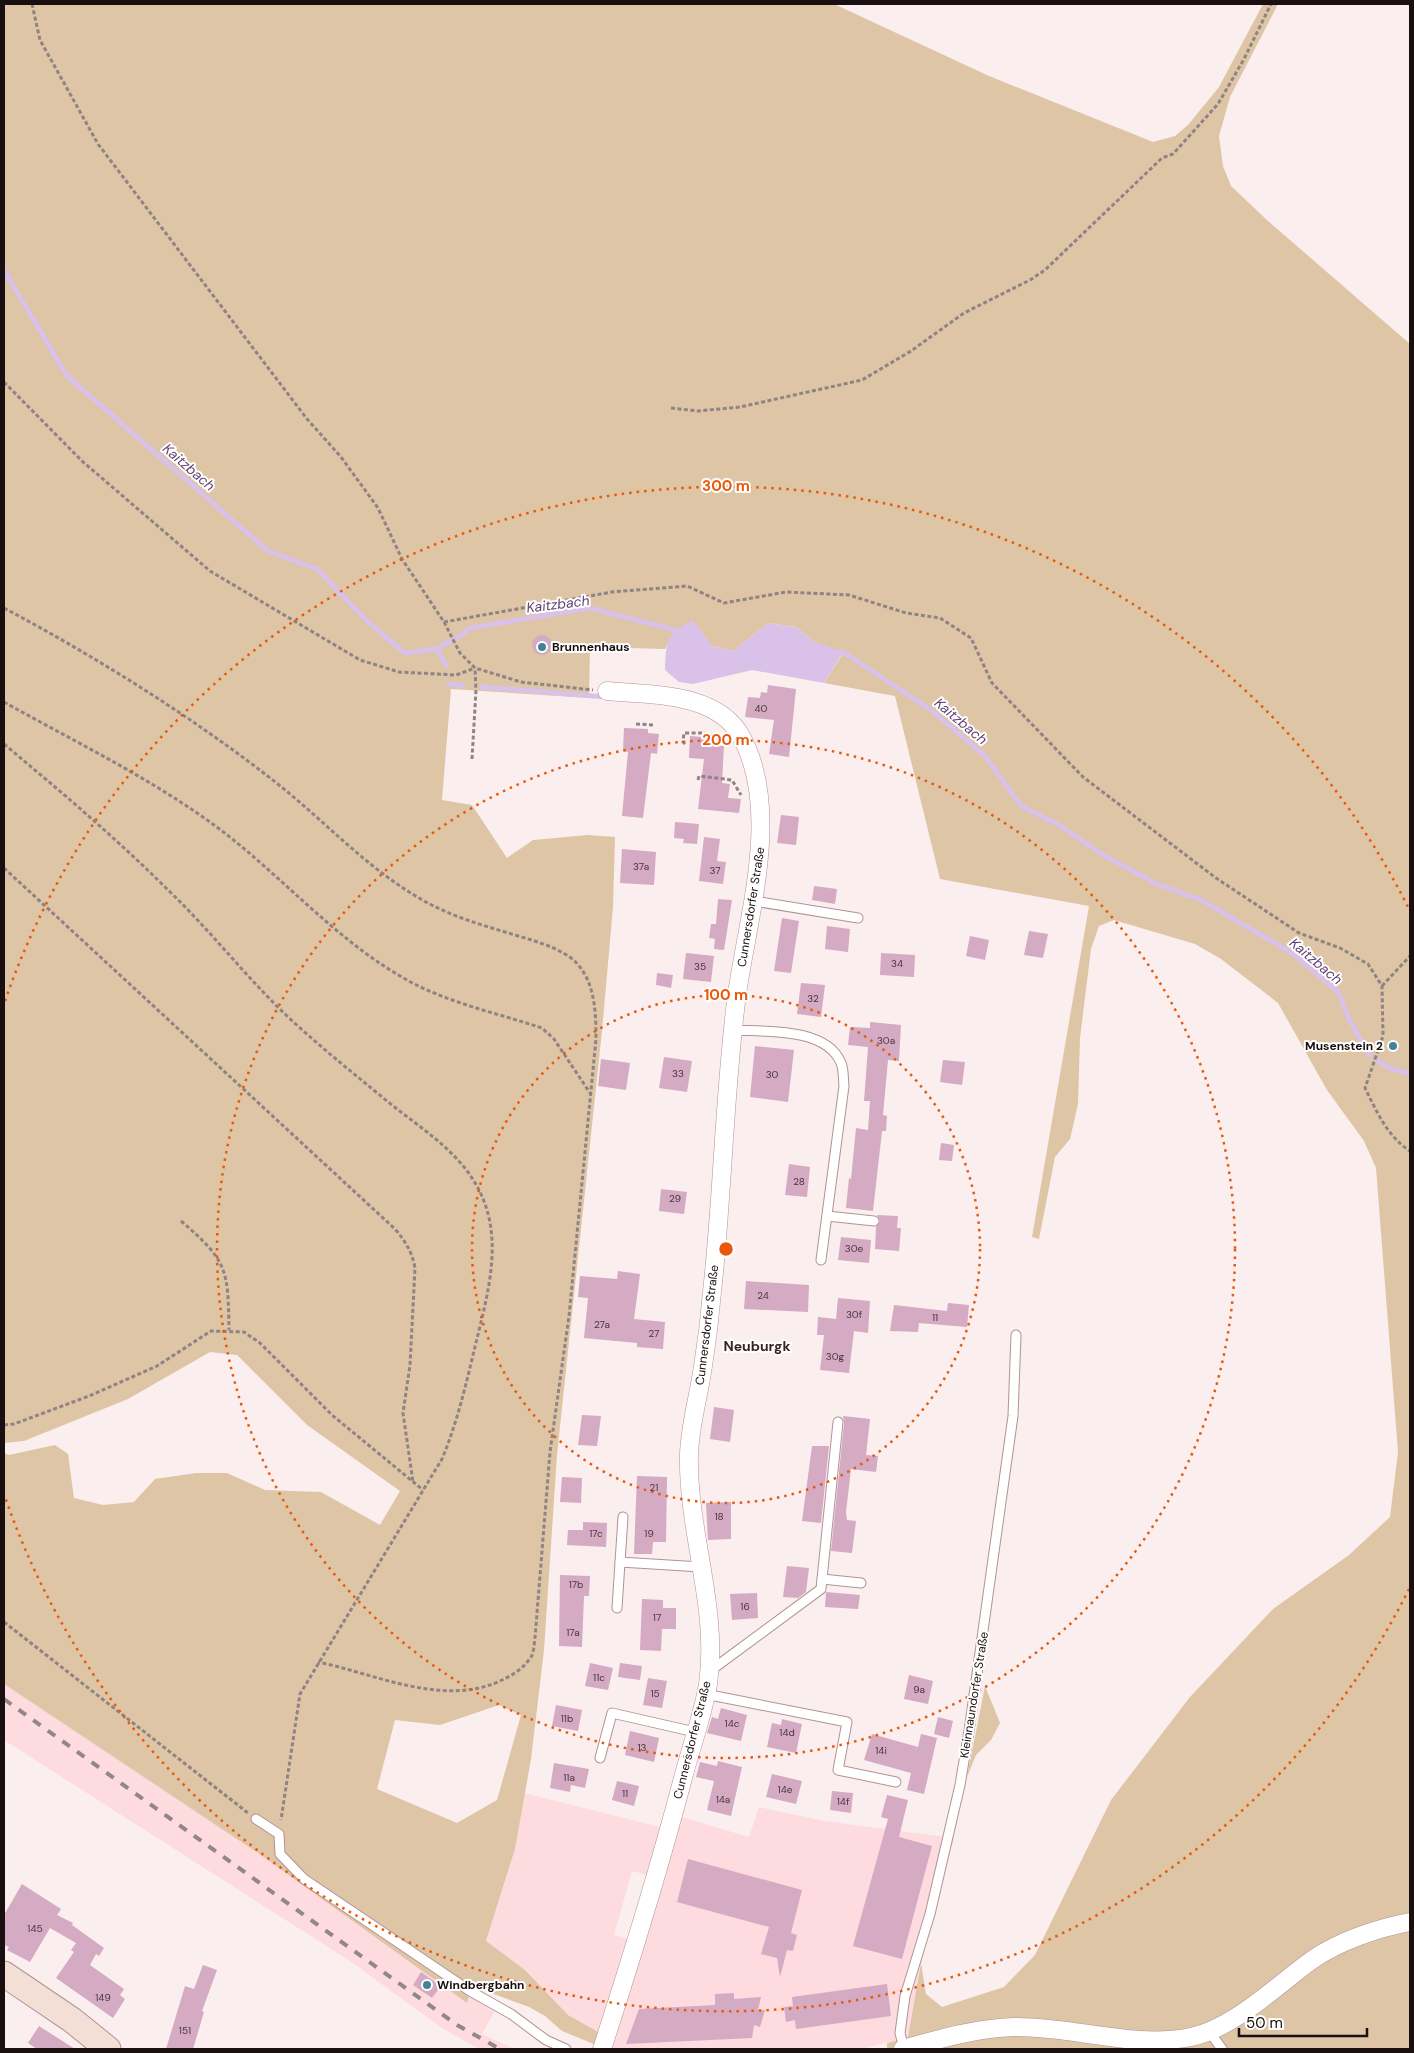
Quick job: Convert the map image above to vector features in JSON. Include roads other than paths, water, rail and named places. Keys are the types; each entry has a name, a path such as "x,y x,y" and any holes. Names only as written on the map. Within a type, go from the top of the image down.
{"main road":[{"path":"4,1974 72,2020 108,2049"}],"street":[{"name":"Cunnersdorfer Straße","path":"602,2049 665,1845 705,1694 708,1673 707,1618 692,1507 689,1449 704,1364 713,1289 733,1030 754,901 761,839 759,799 752,762 737,730 721,714 704,705 671,697 607,691"},
{"name":"Kleinnaundorfer Straße","path":"904,2049 962,2034 1014,2027 1165,2040 1192,2036 1209,2031 1243,2012 1314,1959 1376,1929 1410,1922"}],"lane":[{"path":"754,901 858,918"},
{"path":"733,1030 809,1036 828,1046 841,1063 844,1086 821,1260"},
{"path":"827,1216 874,1221"},
{"name":"Kleinnaundorfer Straße","path":"904,2049 900,2033 905,1996 930,1914 960,1785 969,1731 1013,1416 1016,1335"},
{"path":"708,1673 821,1589 838,1422"},
{"path":"617,1608 623,1518"},
{"path":"620,1562 701,1567"},
{"path":"822,1579 861,1583"},
{"path":"705,1694 847,1722 838,1770 896,1782"},
{"path":"600,1758 612,1713 695,1732"},
{"path":"256,1819 279,1834 280,1854 304,1879 470,1991 511,2014 546,2040 566,2049"},
{"path":"1209,2031 1222,2049"}],"waterway":[{"name":"Kaitzbach","path":"4,270 67,376 268,551 317,569 368,622 405,653 437,649 450,641"},
{"name":"Kaitzbach","path":"457,638 470,628 590,608 675,630 680,634"},
{"path":"437,649 446,665"},
{"name":"Kaitzbach","path":"837,653 843,652 931,710 986,757 1021,806 1059,825 1103,855 1159,885 1201,900 1292,953 1338,992 1350,1021 1370,1056"},
{"path":"449,684 463,686"},
{"path":"482,687 605,697"},
{"name":"Kaitzbach","path":"1378,1061 1390,1068 1410,1074"}],"railway":[{"path":"4,1699 457,2025 500,2049"}],"place":[{"name":"Brunnenhaus","path":"542,647"},
{"name":"Musenstein 2","path":"1393,1046"},
{"name":"Windbergbahn","path":"427,1985"}],"district":[{"name":"Neuburgk","path":"757,1346"}]}
